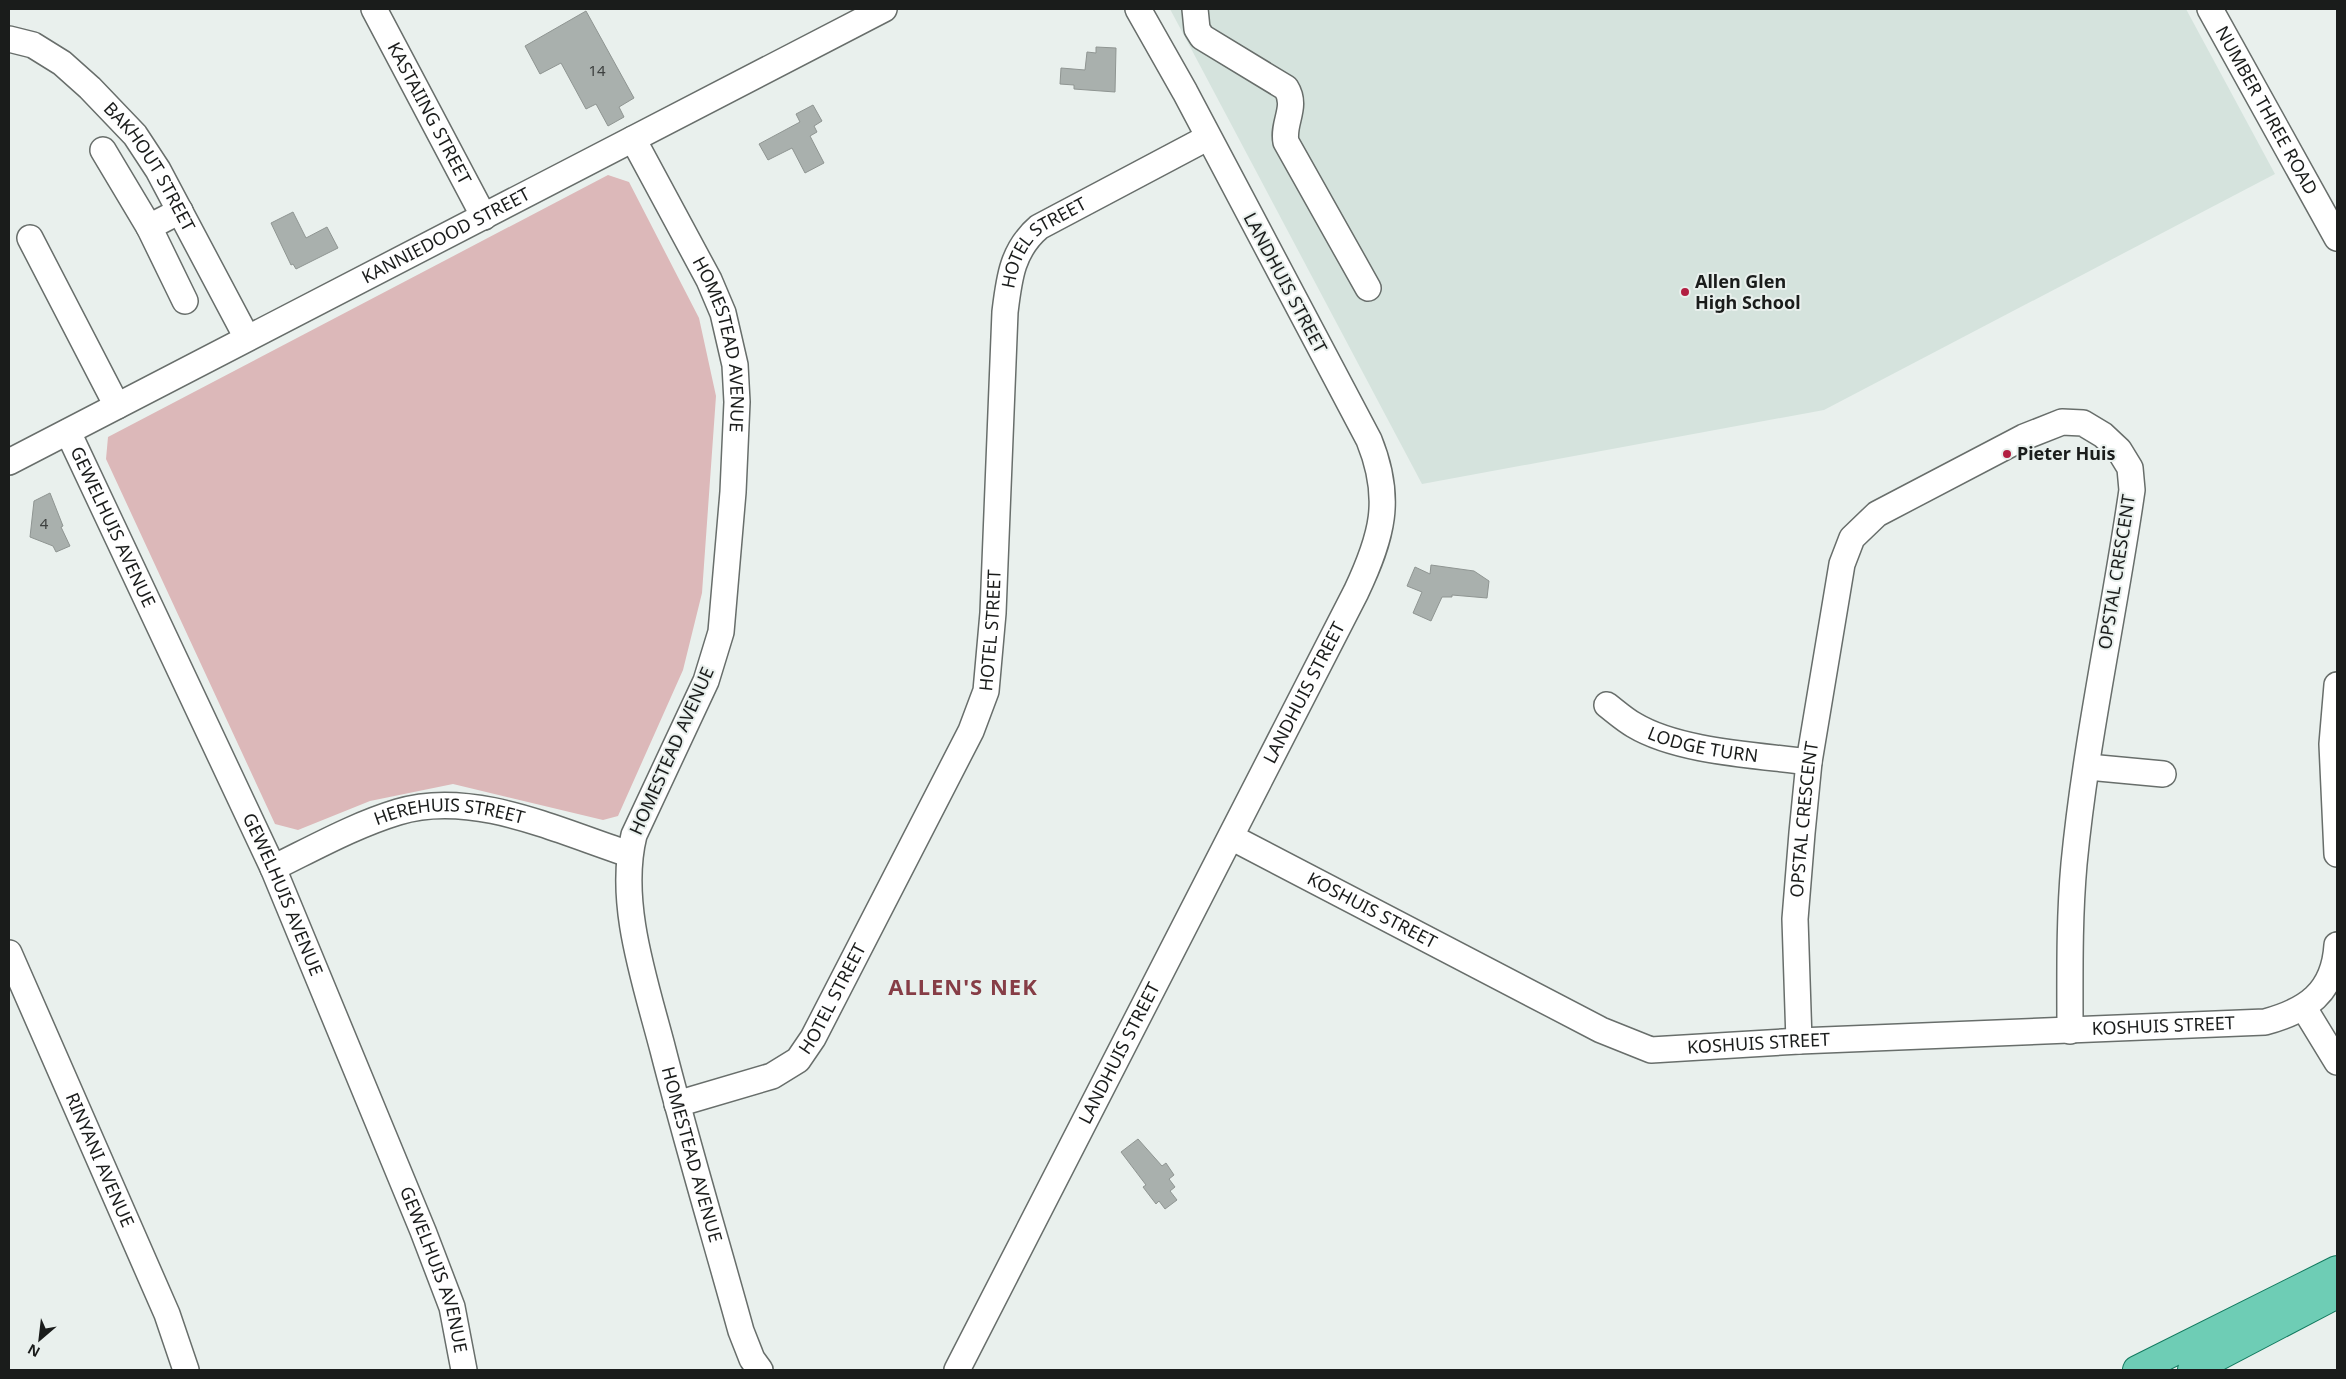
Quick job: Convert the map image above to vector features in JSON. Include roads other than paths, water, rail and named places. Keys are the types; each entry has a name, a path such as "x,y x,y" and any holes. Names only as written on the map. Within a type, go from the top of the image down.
{"main road":[{"path":"2136,1370 2337,1270"},
{"path":"2192,1370 2337,1294"}],"street":[{"name":"KASTAIING STREET","path":"374,9 484,217"},
{"name":"KANNIEDOOD STREET","path":"9,462 884,9"},
{"name":"LANDHUIS STREET","path":"957,1370 1374,555 1381,529 1384,504 1377,464 1369,440 1138,9"},
{"path":"1195,9 1197,29 1202,37 1286,88 1291,96 1292,106 1285,136 1286,142 1368,288"},
{"name":"NUMBER THREE ROAD","path":"2210,9 2337,238"},
{"name":"BAKHOUT STREET","path":"9,39 33,45 49,53 78,77 122,119 146,149 247,338"},
{"name":"HOMESTEAD AVENUE","path":"633,138 709,280 723,313 735,365 737,402 733,492 721,632 706,681 641,819 629,854 629,882 636,938 677,1104 741,1331 752,1360 760,1370"},
{"name":"HOTEL STREET","path":"677,1104 772,1076 798,1060 813,1038 971,731 986,691 997,548 1005,312 1009,279 1020,248 1027,237 1039,227 1208,138"},
{"path":"104,150 149,227 184,301"},
{"path":"149,227 180,211"},
{"path":"30,238 117,406"},
{"name":"OPSTAL CRESCENT","path":"1799,1041 1794,919 1809,762 1842,564 1852,538 1877,514 2024,437 2062,422 2083,423 2103,435 2119,450 2130,468 2132,490 2103,658 2074,864 2071,904 2070,1031"},
{"name":"GEWELHUIS AVENUE","path":"68,432 273,868 424,1231 452,1307 464,1370"},
{"path":"2337,685 2332,744 2337,854"},
{"name":"LODGE TURN","path":"1607,705 1635,726 1662,738 1705,748 1809,762"},
{"path":"2088,767 2163,774"},
{"name":"HEREHUIS STREET","path":"273,868 362,826 398,812 421,807 453,804 479,807 504,813 629,854"},
{"name":"KOSHUIS STREET","path":"1231,837 1626,1041 1651,1050 1799,1041 2264,1022 2304,1008 2325,986 2334,966 2337,945"},
{"name":"RINYANI AVENUE","path":"9,953 167,1314 186,1370"},
{"path":"2304,1008 2337,1062"}],"place":[{"name":"Allen Glen High School","path":"1685,292"},
{"name":"Pieter Huis","path":"2007,454"}],"district":[{"name":"ALLEN'S NEK","path":"963,987"}]}
